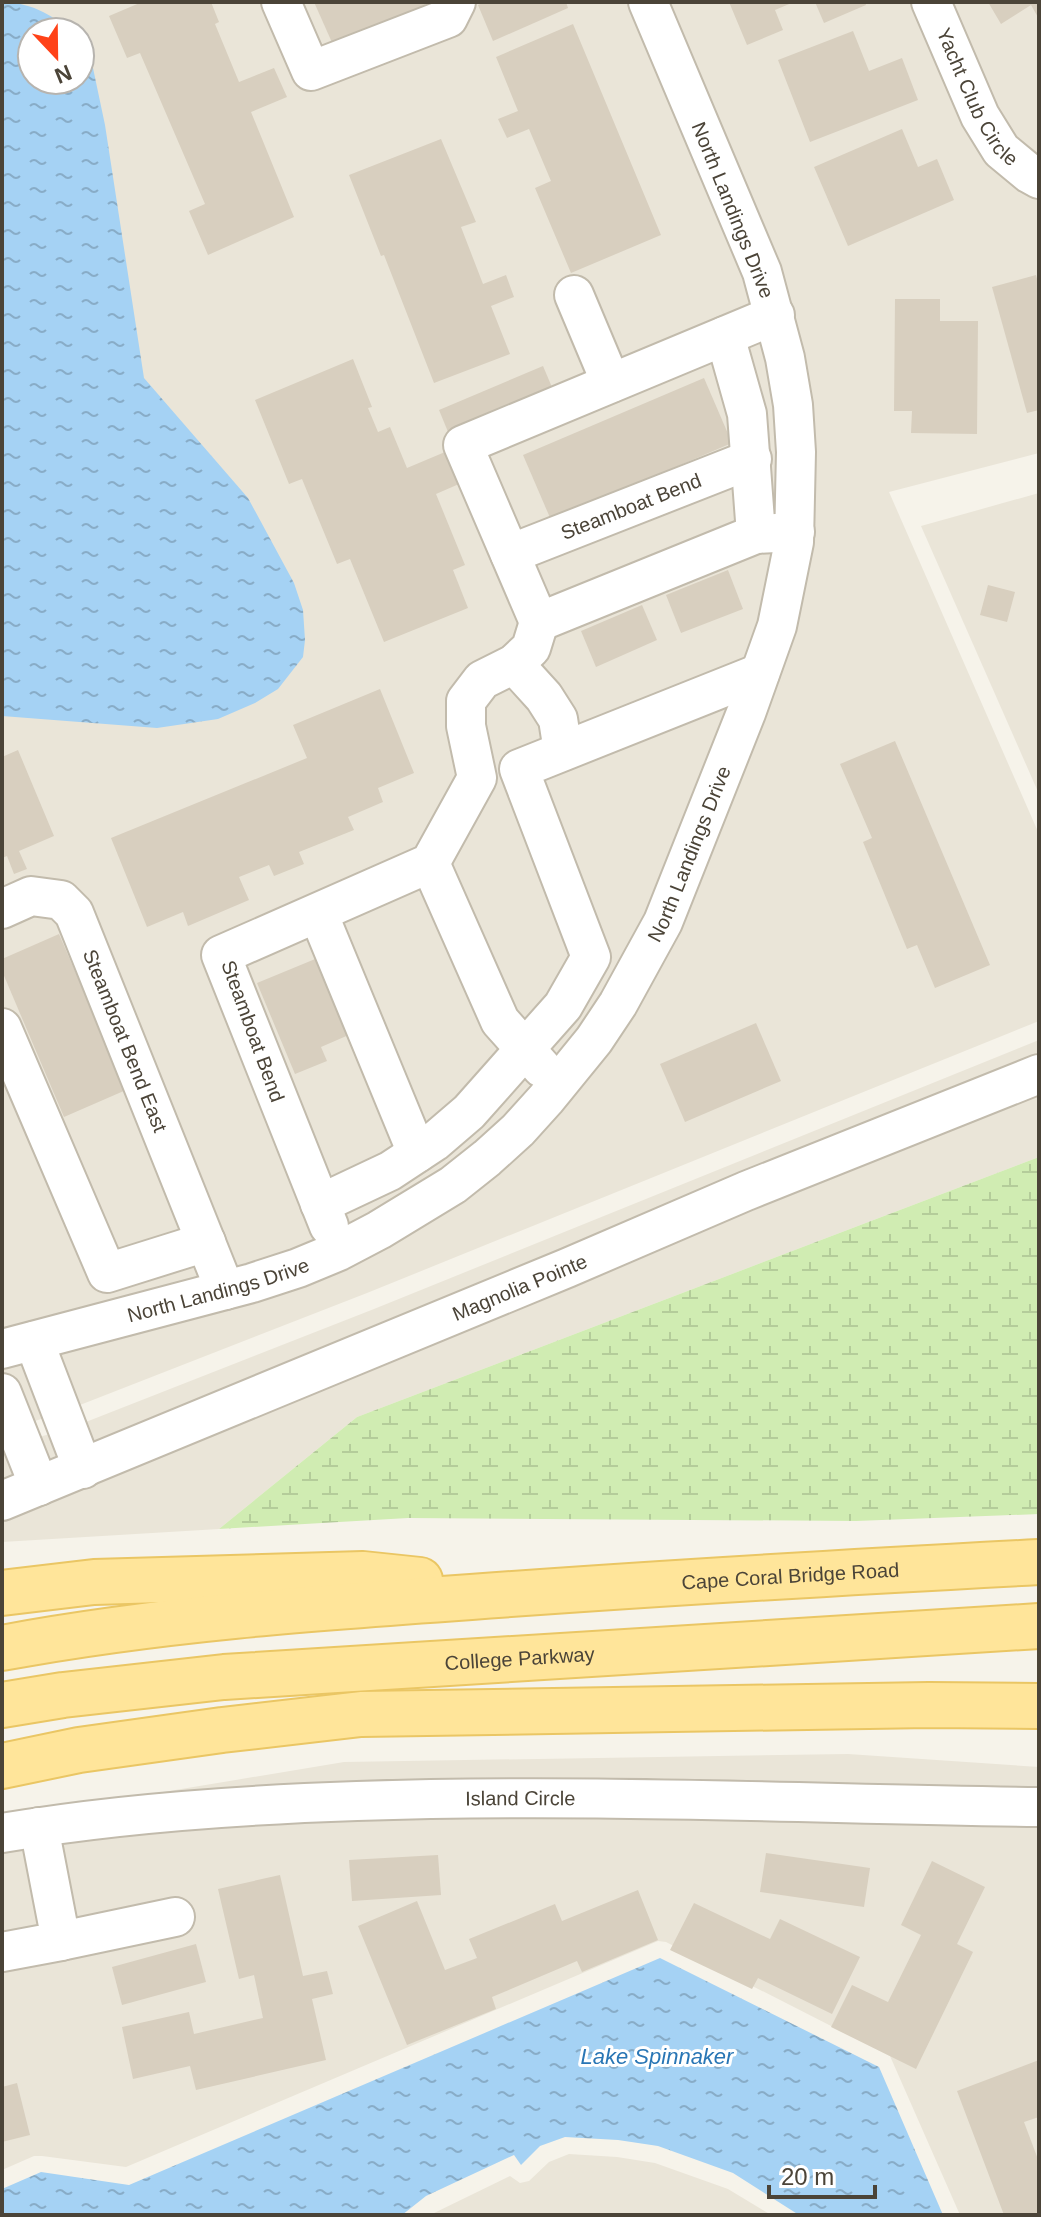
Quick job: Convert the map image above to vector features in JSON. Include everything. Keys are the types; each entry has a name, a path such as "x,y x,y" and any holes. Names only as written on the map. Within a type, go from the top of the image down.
{"main road":[{"name":"Cape Coral Bridge Road","path":"542,1592 1039,1562"},
{"path":"2,1593 94,1582 363,1574 542,1592"},
{"path":"2,1648 265,1612 542,1592"},
{"name":"College Parkway","path":"2,1705 224,1677 1039,1626"},
{"path":"618,1653 1039,1655"},
{"path":"2,1766 93,1748 361,1714 1039,1706"}],"street":[{"path":"281,2 311,71 448,18 456,2"},
{"name":"North Landings Drive","path":"11,1344 225,1290 298,1268 379,1230 453,1185 518,1130 559,1084 618,1004 663,922 777,626 795,532 796,452 793,405 785,358 762,272 648,2"},
{"name":"Yacht Club Circle","path":"931,2 980,116 1001,150 1039,179"},
{"path":"574,295 611,383"},
{"path":"559,1084 500,1021 430,863 477,778 466,726 466,701 482,680 514,664 531,648 539,622 463,445 775,315"},
{"path":"725,336 747,414 756,534"},
{"name":"Steamboat Bend","path":"510,554 752,459"},
{"path":"539,622 756,534 795,532"},
{"path":"514,664 544,697 558,719 563,751"},
{"path":"477,778 519,769 760,673"},
{"path":"320,1204 390,1171 434,1142 469,1112 563,1006 591,957 519,769"},
{"name":"Steamboat Bend","path":"339,1251 221,955 430,863"},
{"name":"Steamboat Bend East","path":"2,909 31,896 61,900 74,913 225,1290"},
{"path":"318,913 417,1153"},
{"path":"2,1028 107,1273 206,1242"},
{"name":"Magnolia Pointe","path":"2,1501 746,1191 1039,1074"},
{"path":"11,1344 83,1469"},
{"path":"2,1393 39,1486"},
{"name":"Island Circle","path":"2,1833 235,1807 448,1798 611,1798 1039,1807"},
{"path":"39,1827 61,1941"},
{"path":"2,1952 175,1917"}],"shaded area":[{"path":"2,2 1039,2 1039,453 889,492 1039,834 1039,1021 367,1293 62,1412 2,1432"},
{"path":"1039,493 1039,794 921,526"},
{"path":"1039,1040 1039,1157 357,1417 219,1529 2,1542 2,1451 21,1442 68,1429 374,1309"},
{"path":"848,1754 1039,1767 1039,2215 960,2215 890,2056 666,1942 658,1941 126,2167 34,2156 2,2170 2,1824 103,1802 344,1762"},
{"path":"569,2154 655,2163 728,2189 771,2215 430,2215 510,2176 520,2183 529,2181 549,2162"}],"green space":[{"path":"1039,1157 1039,1514 856,1521 408,1518 219,1529 357,1417"}],"water":[{"path":"2,2 20,4 50,16 16,16 16,96 96,96 96,82 144,378 248,498 294,583 303,610 305,640 303,657 278,689 218,719 157,728 2,716"},
{"name":"Lake Spinnaker","path":"660,1958 879,2067 943,2215 799,2215 733,2173 658,2146 565,2137 540,2146 521,2165 514,2155 426,2196 402,2215 2,2215 2,2189 41,2172 129,2185"}],"building":[{"path":"142,2 211,2 219,22 215,24 239,82 274,68 287,97 251,112 294,217 208,255 189,211 205,204 140,53 127,58 109,16"},
{"path":"314,2 424,2 426,7 334,47"},
{"path":"485,2 566,2 568,8 493,41 478,5"},
{"path":"729,2 794,2 775,10 783,30 747,45"},
{"path":"815,2 865,2 866,5 824,23"},
{"path":"988,2 1039,2 1039,19 1031,5 1001,24"},
{"path":"573,24 661,235 571,273 535,188 551,181 529,129 507,138 498,119 518,111 496,57"},
{"path":"853,31 869,71 902,58 918,100 810,142 778,60"},
{"path":"902,129 918,167 937,159 954,200 848,246 814,167"},
{"path":"441,139 476,222 461,227 483,284 506,275 514,297 491,306 510,354 434,383 349,175"},
{"path":"1036,275 1039,286 1039,410 1027,413 992,287"},
{"path":"895,299 940,299 940,321 978,321 977,434 911,433 912,411 894,411"},
{"path":"353,359 372,407 368,408 378,432 390,427 407,468 445,452 459,484 436,494 465,565 453,570 468,608 384,642 350,559 337,564 302,479 289,484 255,400"},
{"path":"543,366 557,399 453,444 439,410"},
{"path":"704,378 732,443 551,520 523,455"},
{"path":"728,570 743,609 681,633 666,595"},
{"path":"988,585 1015,592 1007,622 980,615"},
{"path":"642,605 657,640 596,667 581,631"},
{"path":"380,689 414,773 378,788 383,802 348,817 354,830 299,852 304,864 274,876 269,865 239,877 249,900 188,926 183,912 147,927 111,838 307,758 293,725"},
{"path":"895,741 990,965 935,988 917,945 907,949 863,842 872,838 840,764"},
{"path":"18,750 54,836 19,851 27,869 14,874 7,856 2,858 2,757"},
{"path":"59,934 126,1090 64,1117 2,971 2,959"},
{"path":"320,957 351,1034 321,1047 327,1061 295,1074 257,983"},
{"path":"756,1023 781,1081 685,1122 660,1064"},
{"path":"766,1853 870,1868 864,1907 760,1892"},
{"path":"438,1855 441,1895 352,1901 349,1860"},
{"path":"932,1861 985,1887 957,1944 973,1952 916,2069 831,2027 852,1985 888,2002 921,1935 901,1925"},
{"path":"280,1875 303,1976 327,1971 333,1994 312,1999 326,2060 196,2090 190,2066 133,2079 122,2027 189,2012 194,2034 263,2018 254,1975 239,1979 218,1889"},
{"path":"638,1890 658,1940 582,1972 577,1961 492,1997 496,2009 407,2045 358,1926 417,1901 445,1970 477,1958 469,1939 555,1904 562,1921"},
{"path":"694,1903 770,1939 780,1919 860,1957 832,2014 758,1978 752,1989 670,1950"},
{"path":"196,1944 206,1982 122,2005 112,1967"},
{"path":"1039,2060 1039,2117 1024,2122 1039,2162 1039,2215 1004,2215 957,2091"},
{"path":"17,2083 30,2135 2,2142 2,2087"}]}
